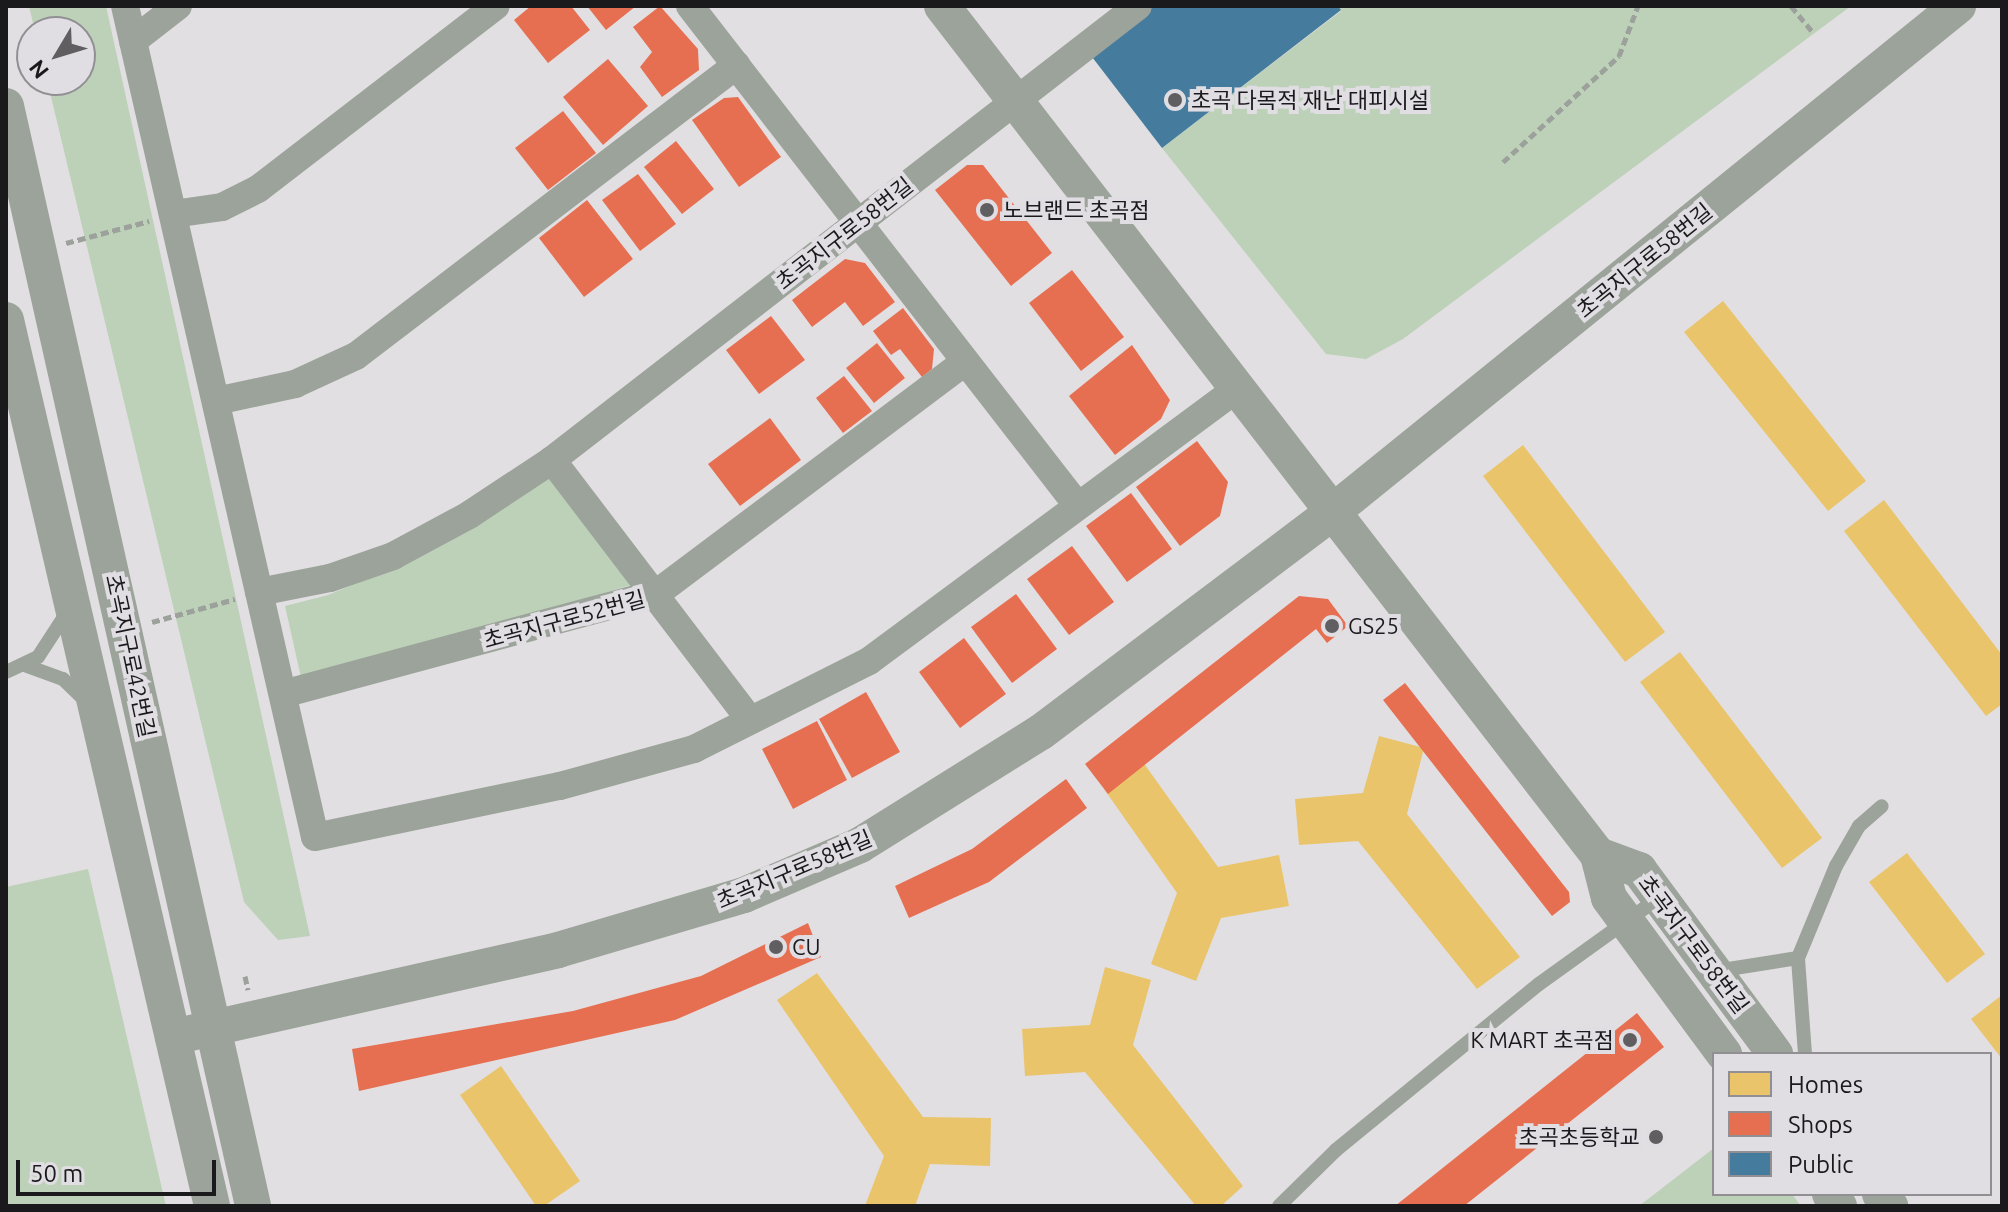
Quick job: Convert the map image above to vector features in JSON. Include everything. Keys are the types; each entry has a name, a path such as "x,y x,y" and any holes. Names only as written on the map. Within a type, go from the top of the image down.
{"street":[{"path":"125,6 315,837 560,786 694,749 869,661 1235,390"},
{"path":"133,41 178,6"},
{"path":"173,214 222,207 258,189 496,6"},
{"path":"690,6 1077,505"},
{"name":"초곡지구로58번길","path":"942,6 1330,514 1598,855 1609,898 1723,1052"},
{"name":"초곡지구로58번길","path":"259,592 330,578 393,556 469,515 552,460 1138,6"},
{"name":"초곡지구로58번길","path":"173,1037 558,950 744,895 860,845 1041,732 1330,514 1958,6"},
{"path":"216,401 295,384 356,356 736,65"},
{"name":"초곡지구로42번길","path":"6,106 253,1206"},
{"name":"초곡지구로42번길","path":"6,320 212,1206"},
{"name":"초곡지구로52번길","path":"283,694 657,593 965,362"},
{"path":"552,460 657,593 750,720"},
{"name":"초곡지구로58번길","path":"1598,855 1639,870 1774,1052"}],"lane":[{"path":"6,672 27,666 49,647 72,605"},
{"path":"27,666 63,679 96,711"},
{"path":"1805,1052 1798,958 1836,866 1859,826 1882,806"},
{"path":"1279,1206 1336,1150 1539,984 1660,897"},
{"path":"1716,971 1798,958"}],"path":[{"path":"1503,162 1619,56 1638,6"},
{"path":"1791,6 1813,32"},
{"path":"39,250 173,214"},
{"path":"125,629 259,592"}],"green space":[{"path":"29,6 106,6 310,936 278,940 244,902 51,96 96,96 96,16 31,16"},
{"path":"1338,6 1851,6 1403,339 1366,359 1326,354 1162,148 1341,11"},
{"path":"548,476 631,585 302,682 285,606 328,595 417,558"},
{"path":"88,869 166,1206 6,1206 6,887"},
{"path":"1712,1150 1712,1196 1794,1196 1801,1206 1639,1206"}],"building: Homes":[{"path":"1723,301 1866,481 1828,511 1684,332"},
{"path":"1523,445 1665,632 1625,662 1483,476"},
{"path":"1884,500 2002,655 2002,704 1986,716 1844,531"},
{"path":"1680,652 1822,838 1782,868 1640,682"},
{"path":"1379,736 1424,748 1407,814 1520,957 1477,989 1358,841 1299,845 1295,799 1363,793"},
{"path":"1140,758 1218,867 1279,855 1289,906 1221,918 1196,981 1151,964 1177,893 1104,789"},
{"path":"1907,853 1985,954 1947,983 1869,882"},
{"path":"1105,967 1151,980 1133,1045 1243,1186 1221,1206 1196,1206 1085,1072 1025,1076 1022,1029 1090,1025"},
{"path":"817,973 923,1117 991,1118 990,1166 930,1164 915,1206 865,1206 884,1156 777,1000"},
{"path":"2002,995 2002,1059 1971,1019"},
{"path":"501,1066 580,1181 544,1206 536,1206 460,1095"}],"building: Shops":[{"path":"531,6 571,6 590,30 548,63 514,20"},
{"path":"587,6 636,6 606,30"},
{"path":"660,6 698,49 699,70 662,97 640,67 652,52 633,27"},
{"path":"608,59 648,106 603,145 563,97"},
{"path":"738,97 781,157 739,187 692,120 724,98"},
{"path":"563,111 596,153 548,190 515,148"},
{"path":"676,141 714,189 682,214 644,167"},
{"path":"967,165 983,165 1052,253 1011,286 935,190"},
{"path":"638,174 676,224 640,251 602,200"},
{"path":"587,200 633,259 584,297 539,238"},
{"path":"845,259 865,263 895,302 863,326 845,302 812,327 792,300"},
{"path":"1072,270 1124,337 1081,371 1029,303"},
{"path":"903,308 934,349 932,369 922,377 900,349 891,355 873,331"},
{"path":"771,316 805,360 759,394 726,350"},
{"path":"877,343 905,378 874,403 846,368"},
{"path":"1132,345 1170,400 1161,419 1115,455 1069,396"},
{"path":"844,376 872,411 843,433 816,398"},
{"path":"770,418 801,460 740,506 708,464"},
{"path":"1197,441 1228,482 1220,516 1180,546 1136,487"},
{"path":"1131,493 1172,549 1127,582 1086,526"},
{"path":"1072,546 1114,602 1069,635 1027,579"},
{"path":"1016,594 1057,649 1012,683 971,627"},
{"path":"1299,596 1328,599 1348,626 1327,643 1316,629 1108,794 1085,764"},
{"path":"964,638 1006,694 960,728 919,672"},
{"path":"1405,683 1569,892 1570,902 1552,916 1383,700"},
{"path":"866,692 900,752 852,778 819,719"},
{"path":"817,721 847,780 793,809 762,749"},
{"path":"1066,779 1087,808 989,882 909,918 895,886 972,849"},
{"path":"808,923 821,957 675,1020 359,1091 352,1049 573,1011 701,976"},
{"path":"1637,1013 1664,1047 1464,1206 1395,1206"}],"building: Public":[{"name":"초곡 다목적 재난 대피시설","path":"1150,6 1338,6 1341,10 1162,148 1089,53"}],"place":[{"name":"초곡 다목적 재난 대피시설","path":"1175,100"},
{"name":"노브랜드 초곡점","path":"987,210"},
{"name":"GS25","path":"1332,626"},
{"name":"CU","path":"776,947"},
{"name":"K MART 초곡점","path":"1630,1040"},
{"name":"초곡초등학교","path":"1656,1137"}]}
